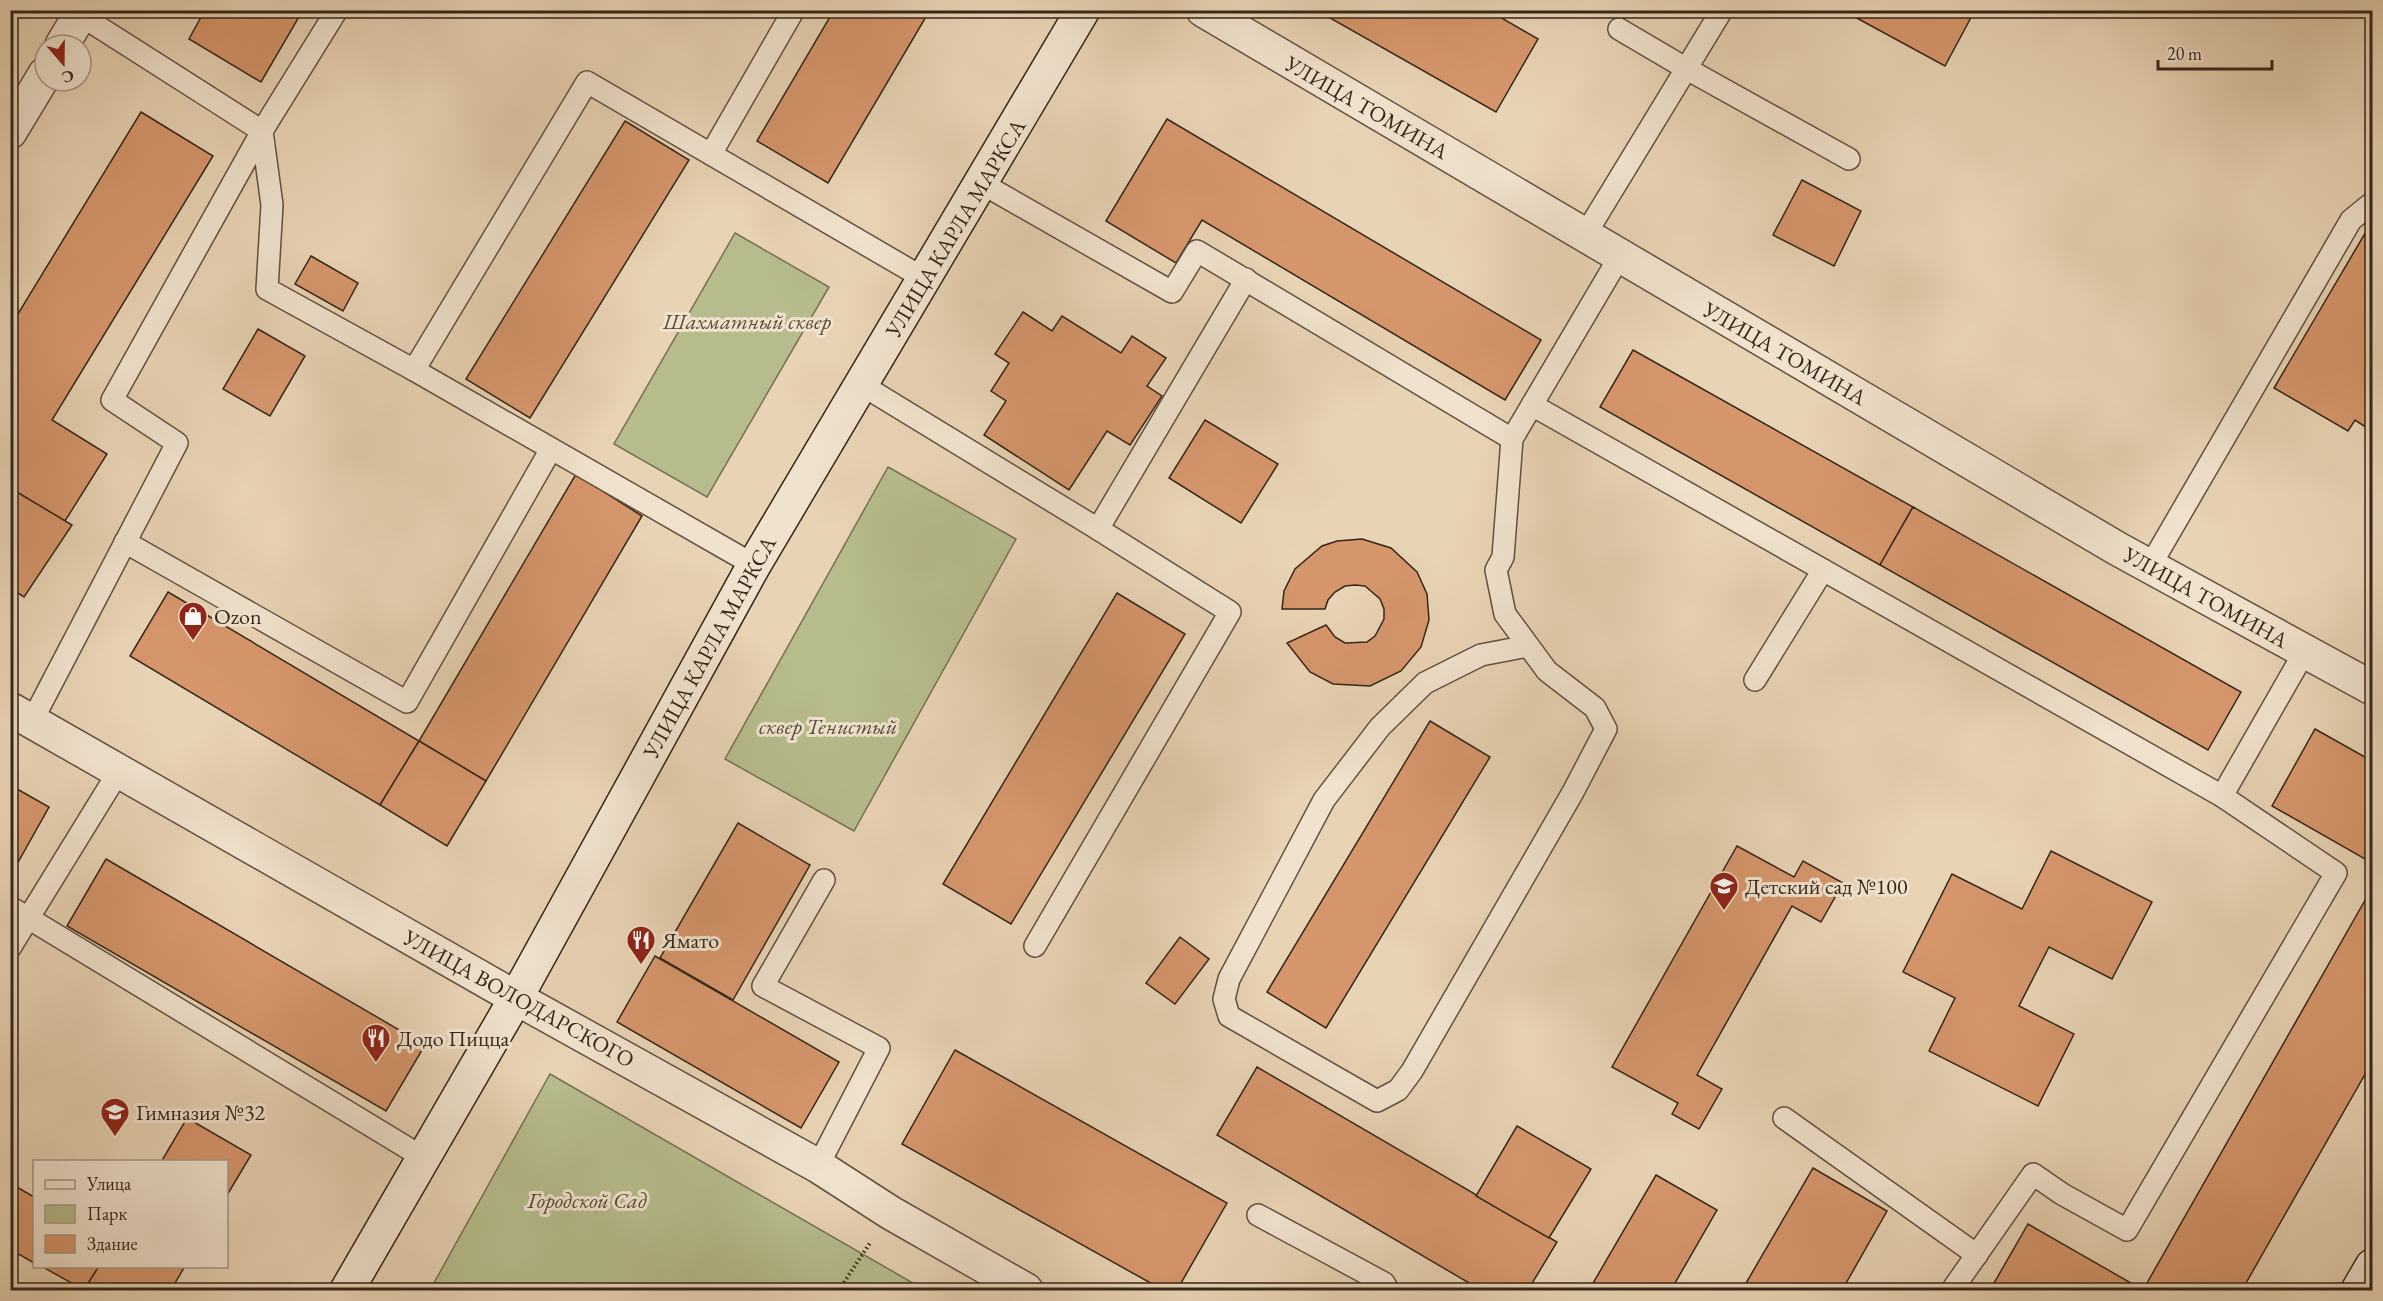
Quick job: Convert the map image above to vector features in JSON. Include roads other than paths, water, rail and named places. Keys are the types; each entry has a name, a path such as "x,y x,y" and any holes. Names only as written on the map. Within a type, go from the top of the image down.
{"street":[{"name":"УЛИЦА КАРЛА МАРКСА","path":"347,1290 516,998 753,565 1083,10"},
{"name":"УЛИЦА ТОМИНА","path":"1203,10 2150,566 2373,688"},
{"path":"69,33 81,13"},
{"path":"10,132 34,93"},
{"name":"УЛИЦА ВОЛОДАРСКОГО","path":"21,715 516,998 818,1166 891,1212 1026,1290"},
{"path":"2358,1290 2373,1266"}],"lane":[{"path":"21,715 125,542 177,443 112,400 262,131 337,10"},
{"path":"711,154 792,13 788,10"},
{"path":"1585,235 1722,10"},
{"path":"81,13 262,131 272,205 267,289 414,370 753,565"},
{"path":"1619,28 1687,69 1850,159"},
{"path":"414,370 587,82 925,279"},
{"path":"981,183 1172,292 1197,251 1512,439"},
{"path":"2150,566 2351,220 2373,202"},
{"path":"1528,646 1481,655 1425,683 1380,727 1324,800 1229,979 1224,999 1230,1016 1377,1101 1398,1089 1412,1071 1573,792 1606,729 1595,708 1547,671 1505,614 1496,570 1503,556 1512,439 1620,256"},
{"path":"1098,529 1246,279"},
{"path":"861,385 1230,612 1035,946"},
{"path":"1532,405 2222,796 2336,873 2127,1230 2062,1194 2033,1174 1952,1290"},
{"path":"125,542 406,702 551,449"},
{"path":"1755,680 1823,570"},
{"path":"2222,796 2305,651"},
{"path":"10,948 119,771"},
{"path":"818,1166 879,1048 764,986 824,880"},
{"path":"10,907 424,1158"},
{"path":"1784,1118 1977,1255"},
{"path":"1258,1215 1384,1283 1388,1290"}],"place":[{"name":"Ozon","path":"193,642"},
{"name":"Детский сад №100","path":"1724,912"},
{"name":"Ямато","path":"641,966"},
{"name":"Додо Пицца","path":"376,1064"},
{"name":"Гимназия №32","path":"115,1138"}],"park label":[{"name":"Шахматный сквер","path":"747,321"},
{"name":"сквер Тенистый","path":"828,726"},
{"name":"Городской Сад","path":"587,1200"}]}
